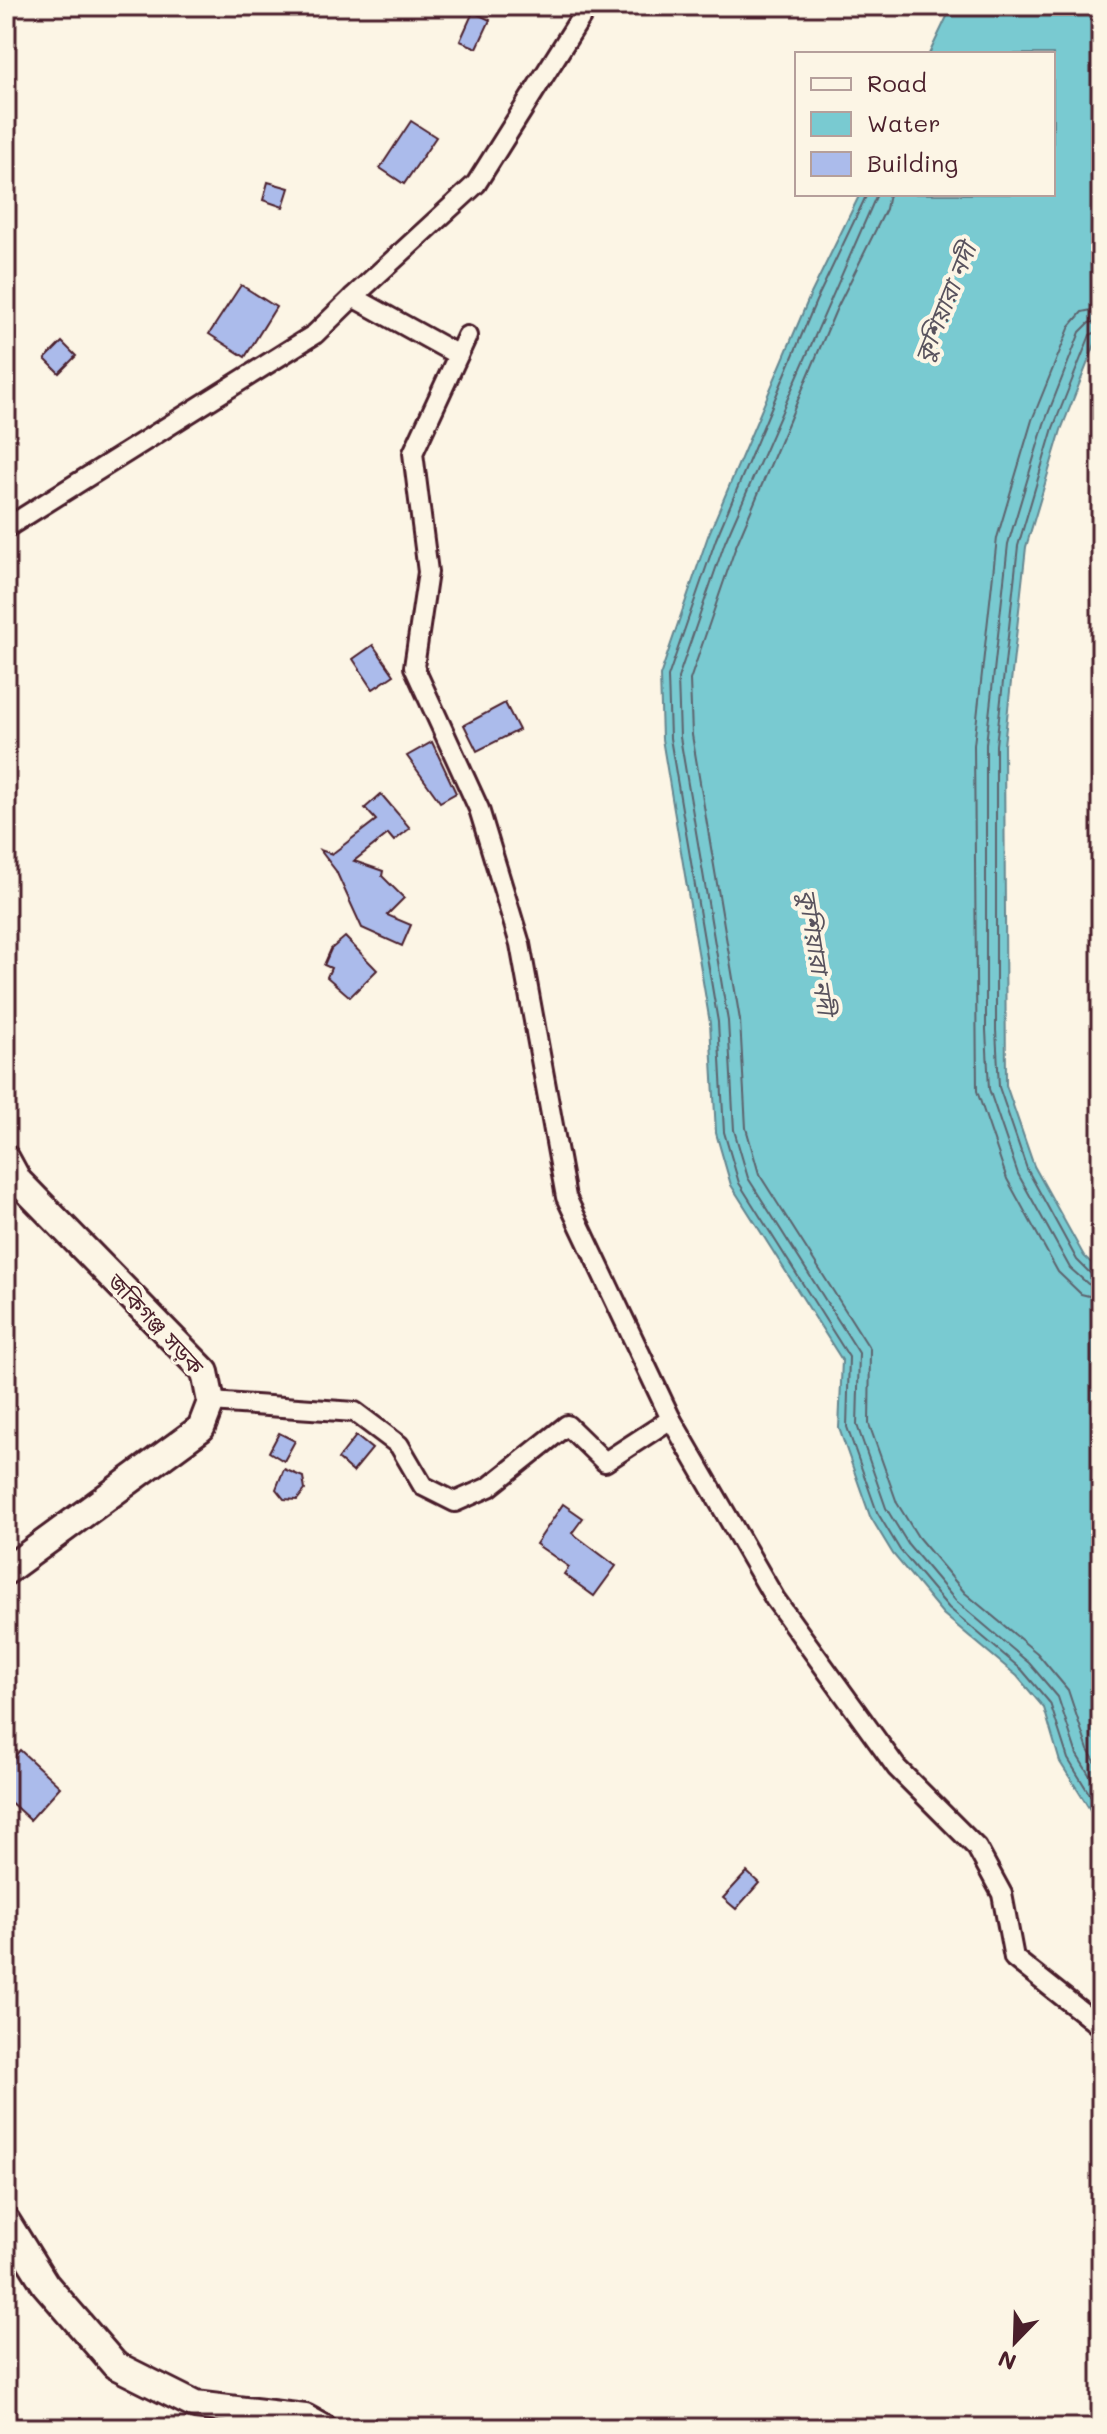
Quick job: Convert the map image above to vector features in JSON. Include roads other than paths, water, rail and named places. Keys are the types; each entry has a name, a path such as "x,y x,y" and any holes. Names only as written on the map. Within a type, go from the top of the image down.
{"main road":[{"name":"জকিগঞ্জ সড়ক","path":"6,1159 18,1181 205,1372 211,1402 201,1428 6,1571"},
{"path":"6,2221 45,2284 115,2365 195,2405 305,2418 323,2428"}],"street":[{"path":"6,528 315,334 476,184 588,6"},
{"path":"353,297 458,355"},
{"path":"467,336 413,453 428,572 414,667 479,809 520,944 566,1197 671,1419 775,1599 897,1768 977,1848 1002,1894 1014,1958 1101,2027"},
{"path":"211,1402 355,1412 399,1445 423,1486 455,1502 489,1487 567,1425 605,1462 671,1419"}],"water":[{"name":"কুশিয়ারা নদী","path":"952,6 1101,6 1101,329 1061,430 1026,547 1004,745 1006,1085 1034,1166 1084,1256 1101,1272 1101,1827 1060,1762 1044,1708 1017,1676 943,1614 893,1554 870,1516 839,1428 842,1360 731,1185 716,1133 710,1023 662,739 660,676 708,536 809,298 859,196 1055,196 1055,52 930,52"}]}
